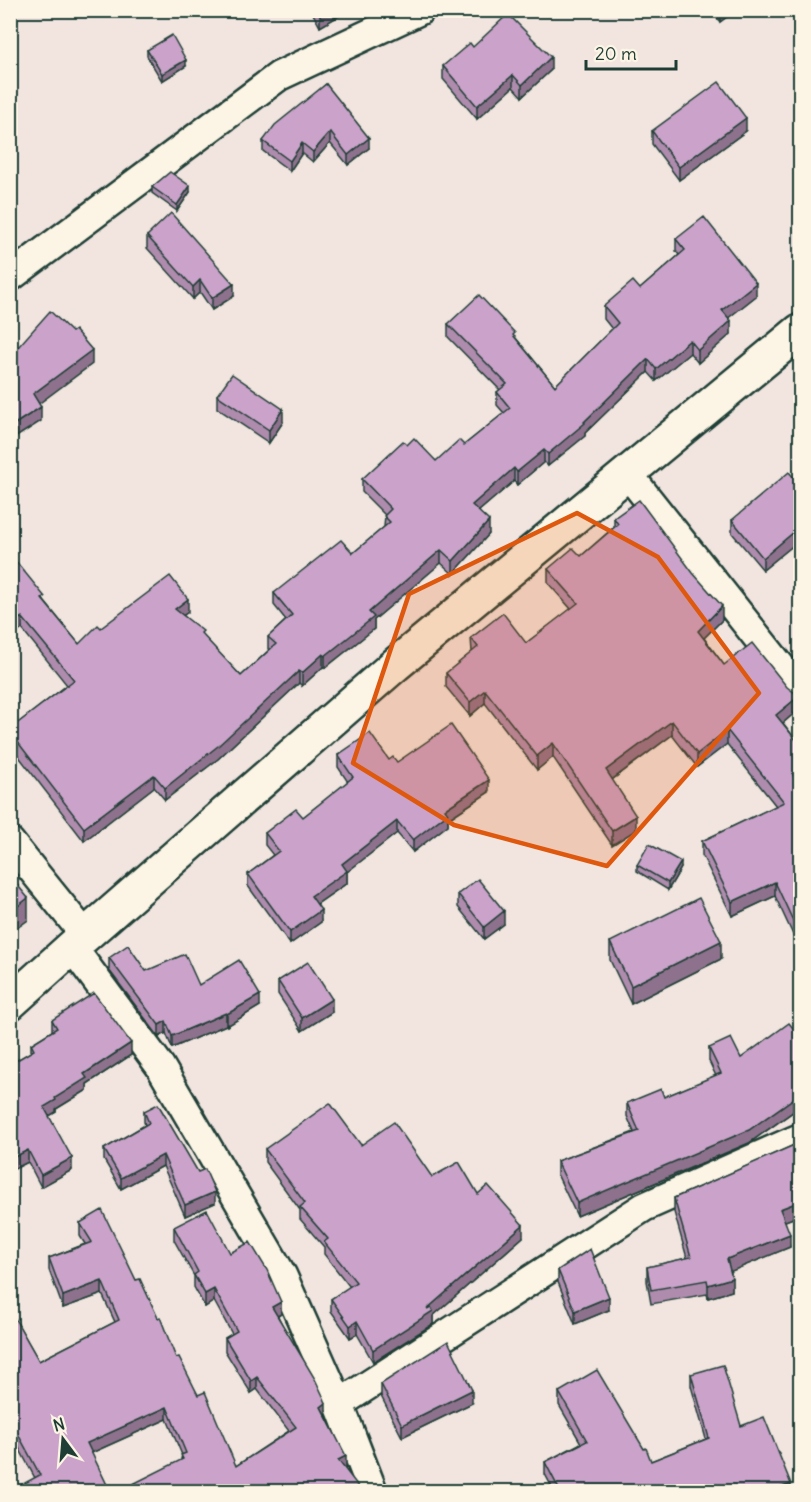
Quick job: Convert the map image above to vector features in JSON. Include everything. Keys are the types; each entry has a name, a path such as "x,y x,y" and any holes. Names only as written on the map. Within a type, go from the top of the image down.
{"main road":[{"path":"10,1003 395,665 801,331"}],"street":[{"path":"10,277 279,76 420,10"},
{"path":"627,474 801,691"},
{"path":"10,842 160,1066 282,1275 339,1404 373,1491"},
{"path":"339,1404 644,1207 801,1138"}],"highlighted area":[{"path":"577,513 658,557 759,693 607,866 454,825 353,763 409,594"}],"building":[{"path":"508,14 551,57 522,85 513,75 477,106 443,66 470,43 473,47"},
{"path":"172,35 186,60 162,74 147,50"},
{"path":"719,82 746,118 679,167 652,131"},
{"path":"326,84 369,138 348,155 330,132 313,152 302,143 290,161 263,141 275,125"},
{"path":"170,172 190,186 177,205 152,187"},
{"path":"171,213 234,284 212,298 200,280 193,287 147,236"},
{"path":"704,217 756,283 722,310 731,321 698,350 690,340 656,369 648,359 585,423 548,454 544,450 517,472 514,468 472,505 489,521 453,561 441,550 369,612 374,617 325,656 323,654 302,673 299,671 218,746 165,788 154,775 84,828 10,732 10,729 74,680 22,617 10,625 10,554 45,597 42,599 79,644 98,625 101,628 170,576 188,599 175,609 203,631 201,633 241,676 276,644 268,637 292,615 274,593 341,540 353,553 390,522 384,516 391,509 362,479 403,441 407,445 414,438 436,461 459,440 464,445 510,408 497,392 507,384 448,324 479,295 515,333 513,335 555,386 618,323 604,306 633,281 640,289 685,250 676,239"},
{"path":"50,311 72,332 75,330 92,350 33,394 41,407 10,427 10,351 19,346"},
{"path":"232,374 283,409 269,430 217,395"},
{"path":"789,472 801,486 801,526 763,558 732,520"},
{"path":"639,500 693,573 722,606 698,631 724,665 752,643 787,687 799,696 776,715 801,746 801,769 793,775 801,791 801,938 775,882 732,902 702,841 784,802 727,730 697,754 672,721 606,770 636,816 612,831 553,743 537,756 485,690 470,702 446,673 478,647 471,638 503,613 526,643 578,603 548,569 573,548 581,556 618,524 614,518"},
{"path":"451,725 489,780 445,809 448,813 413,840 397,821 342,864 347,871 311,896 321,910 290,932 248,874 279,851 265,833 296,809 303,817 353,777 338,755 370,733 389,760 393,757 397,762"},
{"path":"649,844 681,862 668,883 637,865"},
{"path":"10,876 28,898 10,912"},
{"path":"478,879 504,911 484,927 458,894"},
{"path":"699,898 721,941 631,986 610,942"},
{"path":"128,945 146,971 185,954 199,985 239,960 260,995 227,1014 172,1036 166,1021 159,1025 109,958"},
{"path":"308,962 332,999 302,1018 278,981"},
{"path":"94,993 131,1043 84,1074 87,1078 44,1107 72,1158 41,1175 28,1150 10,1159 10,1072 16,1069 12,1063 34,1050 31,1044 57,1028 52,1020"},
{"path":"789,1023 801,1038 801,1093 749,1130 577,1203 557,1161 639,1131 627,1103 661,1089 664,1097 721,1073 709,1048 731,1038 741,1058"},
{"path":"330,1103 361,1145 394,1122 432,1177 459,1162 478,1194 488,1185 523,1225 427,1309 431,1307 433,1311 373,1350 357,1321 350,1326 331,1299 356,1282 324,1242 328,1239 300,1207 305,1203 265,1149"},
{"path":"158,1104 198,1172 205,1169 215,1192 185,1205 163,1155 121,1178 104,1149 149,1123 144,1111"},
{"path":"801,1142 801,1201 780,1209 790,1234 727,1259 732,1278 708,1285 707,1280 651,1290 647,1267 691,1257 674,1198"},
{"path":"102,1210 136,1280 140,1279 158,1318 160,1317 176,1358 179,1357 198,1395 205,1392 236,1466 296,1427 257,1377 251,1381 225,1338 237,1331 214,1289 205,1294 194,1275 198,1272 174,1227 207,1210 230,1253 250,1242 267,1270 281,1302 272,1307 324,1398 326,1403 321,1407 346,1456 338,1460 358,1486 351,1491 119,1491 183,1459 181,1455 186,1453 167,1407 87,1443 110,1491 10,1491 40,1475 10,1419 10,1310 39,1361 119,1320 102,1281 63,1296 49,1258 92,1242 80,1223"},
{"path":"590,1249 609,1297 575,1311 558,1270"},
{"path":"448,1341 472,1390 402,1425 381,1384"},
{"path":"723,1365 741,1426 764,1417 791,1484 770,1491 560,1491 545,1462 587,1441 559,1392 597,1370 644,1449 646,1448 651,1461 709,1438 691,1374"}]}
